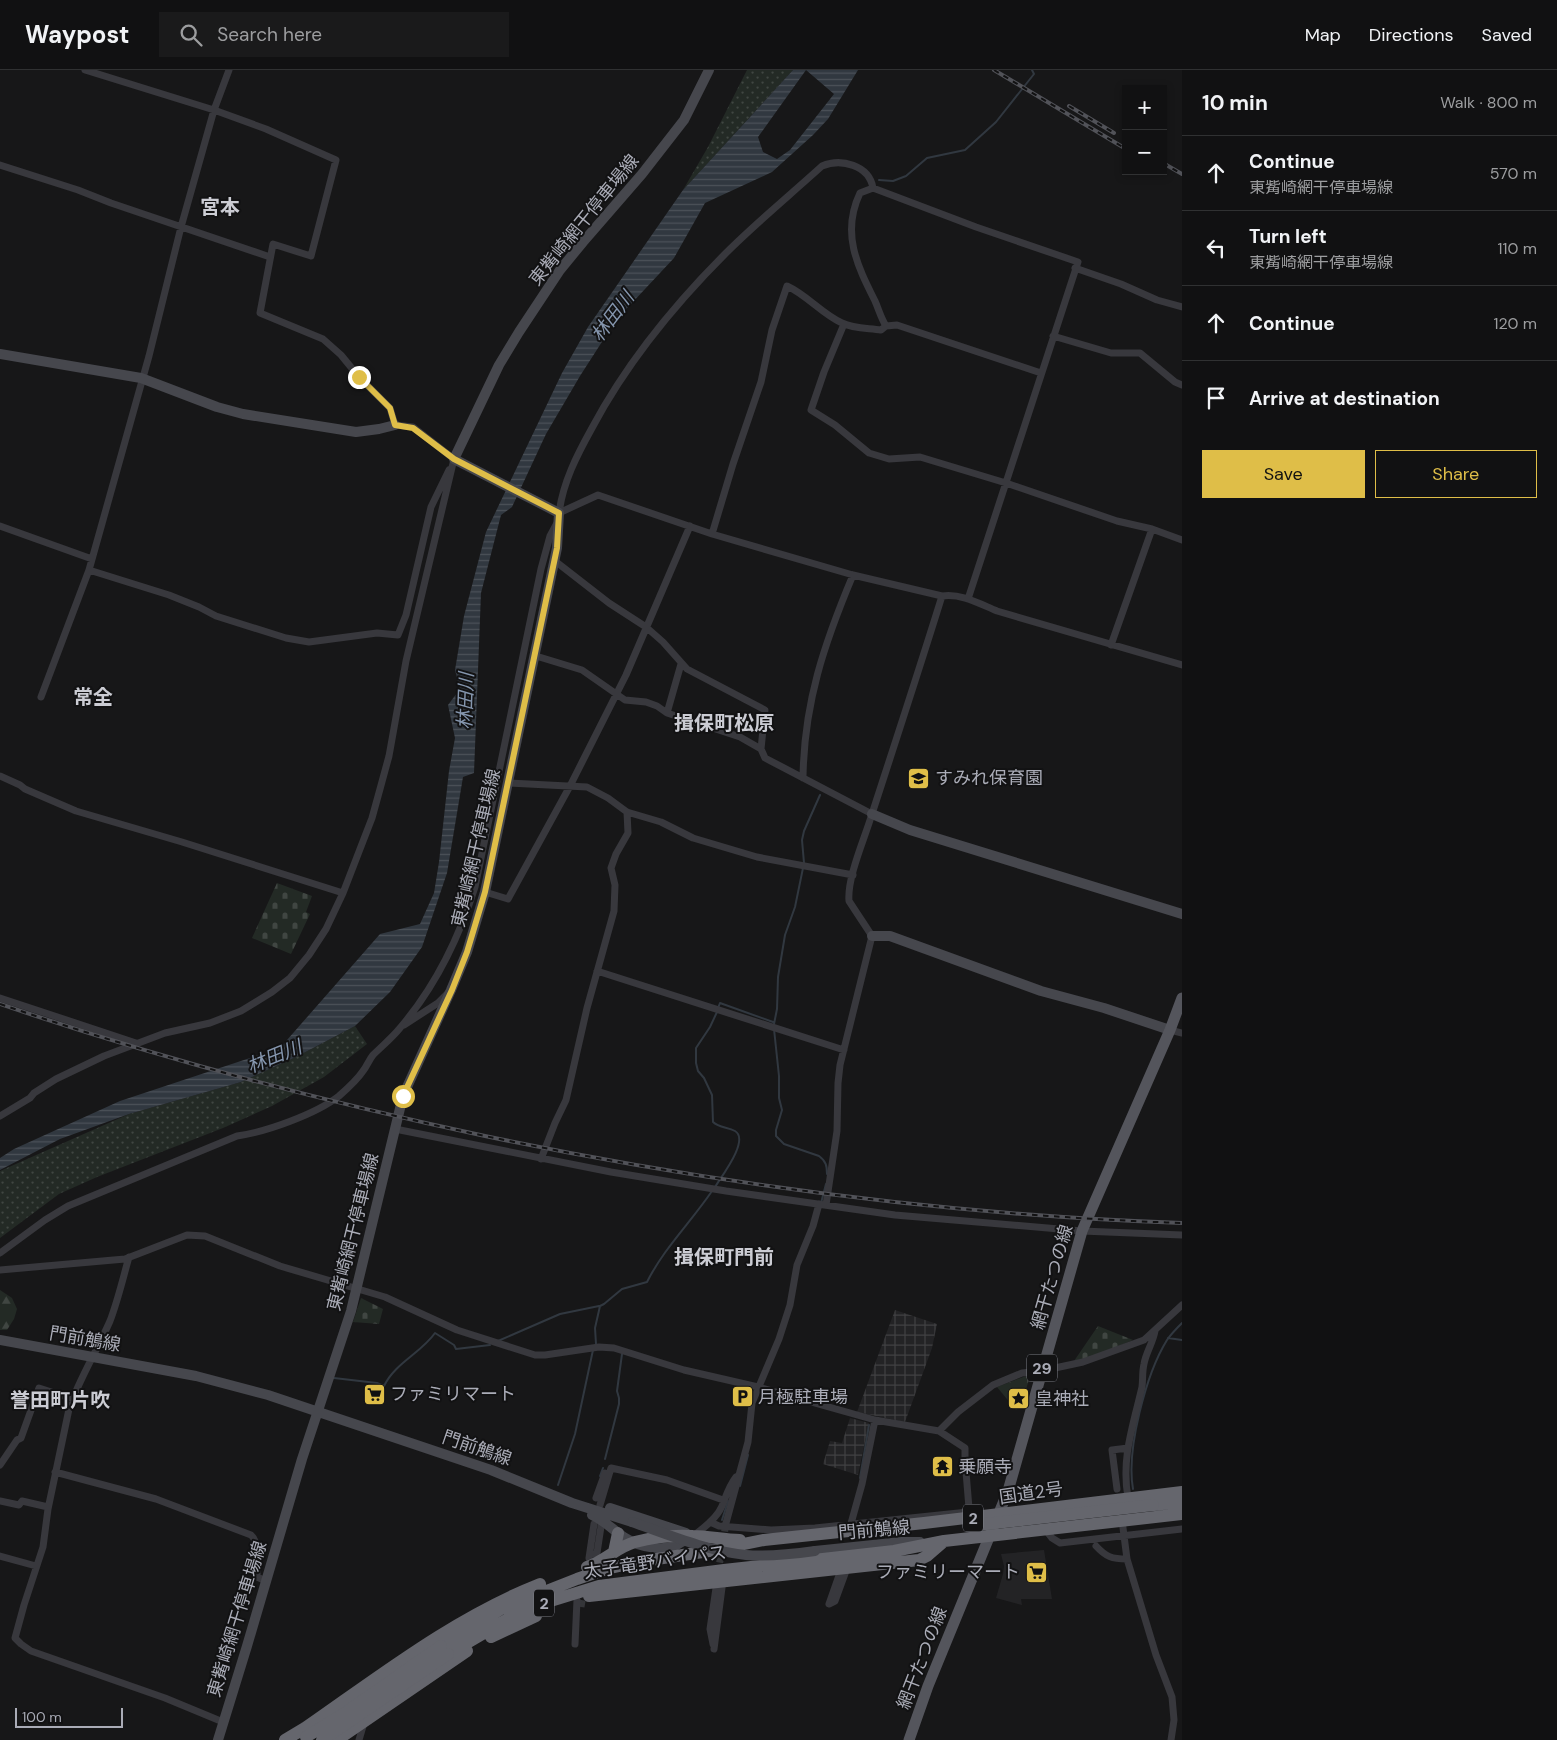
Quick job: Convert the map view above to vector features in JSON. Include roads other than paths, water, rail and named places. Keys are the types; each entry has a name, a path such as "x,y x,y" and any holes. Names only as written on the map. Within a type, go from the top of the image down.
{"highway":[{"name":"国道2号","path":"764,1540 852,1525 999,1515 1127,1495 1182,1492"},
{"name":"2","path":"709,1552 1182,1502"},
{"name":"国道2号","path":"944,1541 1182,1514"},
{"path":"614,1552 618,1533"},
{"path":"337,1740 367,1720 497,1602 544,1582 596,1564 633,1542 647,1539 694,1536 764,1540"},
{"name":"太子竜野バイパス","path":"322,1740 501,1609 606,1569 637,1562 709,1552 764,1540"},
{"name":"太子竜野バイパス","path":"300,1736 348,1711 441,1652 508,1618 544,1603 599,1586 650,1578 721,1580 843,1565 894,1551 944,1541"},
{"path":"285,1740 300,1736 375,1680 441,1652 479,1643 528,1619 579,1604 590,1596 650,1578"},
{"path":"590,1596 721,1580"},
{"path":"367,1720 375,1680"},
{"path":"300,1736 330,1740"}],"main road":[{"name":"東觜崎網干停車場線","path":"454,459 499,365 519,332 560,270 642,174 684,120 709,70"},
{"path":"0,354 141,378 217,407 243,414 356,432 395,425"},
{"path":"454,459 559,517"},
{"name":"東觜崎網干停車場線","path":"218,1740 318,1411 358,1288 403,1096 452,990 467,952 485,892 555,561 559,517"},
{"path":"872,814 910,830 1182,914"},
{"path":"872,936 890,936 1041,991 1104,1008 1170,1030"},
{"name":"網干たつの線","path":"909,1740 932,1677 1008,1491 1082,1231 1170,1030 1182,998"},
{"name":"門前鵤線","path":"0,1340 204,1378 268,1395 491,1470 572,1502 708,1548 735,1554 761,1556 902,1542 944,1541"},
{"path":"491,1470 532,1494 598,1522 633,1542"},
{"path":"516,1479 598,1502 694,1536"}],"street":[{"path":"85,70 214,110 266,129 336,160 311,256 272,244 260,313 323,339 341,355 359,377 390,408 395,425 413,428 454,459"},
{"path":"41,697 89,570 124,447 214,110 229,70"},
{"path":"0,1253 45,1220 68,1206 237,1136 253,1133 314,1112 339,1096 363,1072 372,1056 400,1028 427,992 452,947 465,918 475,887 541,569 550,536 559,517 561,499 573,463 602,408 623,376 662,324 700,279 728,251 822,166 831,162 848,163 862,170 872,181 873,188"},
{"path":"0,165 78,190 270,258"},
{"path":"886,326 853,251 851,223 854,205 860,193 873,188 984,230 1078,262 968,599"},
{"path":"1076,268 1157,300 1182,307"},
{"path":"712,534 760,382 772,330 786,286 798,291 830,316 844,324 881,330 886,326 897,325 1041,373"},
{"path":"844,324 811,410 835,425 869,453 889,459 920,458 1006,483 1117,521 1152,529 1182,540"},
{"path":"1053,336 1112,352 1140,353 1182,386"},
{"path":"89,570 169,595 216,616 286,638 308,642 377,633 398,634 406,614 432,507 454,459"},
{"path":"0,1116 30,1098 34,1093 56,1079 136,1043 165,1033 210,1023 241,1011 272,992 290,978 310,956 326,929 343,893 372,818 389,756 406,661 454,459"},
{"path":"559,517 598,495 712,534 853,576 942,596 950,594 968,599 996,611 1182,665"},
{"path":"0,526 92,558"},
{"path":"485,892 508,899 570,786 616,695 636,654 690,526"},
{"path":"1111,645 1152,529"},
{"path":"555,561 609,603 646,627 664,642 687,669 765,710 761,749 765,758 872,814"},
{"path":"804,778 805,731 814,685 823,653 853,576"},
{"path":"726,1523 748,1442 752,1404 779,1339 790,1305 797,1265 823,1205 837,1132 838,1083 844,1050 872,936 849,901 848,895 887,765 908,707 942,596"},
{"path":"536,656 582,670 625,700 651,704 667,713 740,737 761,749"},
{"path":"667,713 681,664"},
{"path":"0,776 76,811 343,893"},
{"path":"509,783 587,787 608,798 627,812 661,822 693,838 757,857 853,875"},
{"path":"541,1158 566,1100 597,971 614,910 615,885 611,868 616,854 628,833 627,812"},
{"path":"597,971 844,1050"},
{"path":"400,1028 438,1003 452,990"},
{"path":"0,998 136,1043"},
{"path":"1170,1030 1182,1033"},
{"path":"395,1128 541,1158 717,1190 895,1215 1082,1231 1182,1236"},
{"path":"0,1270 125,1259 187,1236 204,1236 280,1266 358,1288 407,1306 457,1330 535,1355 591,1348 614,1348 684,1370 758,1387 875,1420 939,1431 966,1448 965,1460 969,1508 968,1512 922,1520"},
{"path":"130,1257 118,1300 94,1357 73,1399 48,1507 43,1547 15,1638 31,1651 165,1698 223,1722"},
{"path":"939,1431 958,1412 993,1385 1022,1373 1083,1362 1116,1352 1144,1340 1182,1305"},
{"path":"1155,1331 1144,1364 1142,1385 1128,1448 1125,1476 1127,1495 1182,1486"},
{"path":"0,1466 17,1440 22,1438 39,1388 73,1399"},
{"path":"852,1525 875,1420"},
{"path":"1117,1490 1112,1450 1128,1448"},
{"path":"598,1502 611,1468 667,1480 723,1500"},
{"path":"56,1472 156,1499 251,1535 255,1538 257,1577 266,1581"},
{"path":"694,1536 710,1522 721,1508 730,1485 739,1472"},
{"path":"0,1502 19,1505 22,1501 48,1507"},
{"path":"1122,1520 1127,1559 1172,1697 1174,1720 1171,1740"},
{"path":"590,1557 597,1553 598,1522"},
{"path":"710,1522 720,1526 817,1531"},
{"path":"710,1522 717,1538"},
{"path":"1046,1529 1052,1538 1060,1543 1182,1529"},
{"path":"1096,1546 1104,1555 1112,1559 1127,1559"},
{"path":"0,1556 36,1566"},
{"path":"721,1580 714,1650 710,1629 721,1580"},
{"path":"359,1740 367,1720"}],"water":[{"name":"林田川","path":"793,70 806,70 858,70 828,119 772,172 705,203 674,258 616,320 546,434 512,507 501,515 481,593 474,773 463,777 447,873 422,947 390,992 355,1026 296,1057 241,1082 129,1114 60,1139 0,1170 0,1158 14,1149 120,1101 280,1048 380,934 420,924 434,893 449,771 455,738 448,705 460,689 455,670 464,616 486,532 562,373 588,327 683,190","holes":["806,70 834,94 790,150 777,159 763,152 758,137"]}],"waterway":[{"path":"879,180 893,181 906,176 927,158 965,150 996,122 1034,74 1032,70"},
{"path":"804,863 802,840 804,831 820,795"},
{"path":"774,1024 777,1009 778,977 785,935 795,907 803,868"},
{"path":"718,1008 720,1003 773,1022"},
{"path":"715,1187 733,1159 739,1142 739,1136 735,1131 713,1122 712,1095 704,1078 698,1071 696,1063 696,1048 710,1027 717,1012"},
{"path":"774,1029 779,1076 779,1098 782,1110 776,1136 784,1144 819,1156 826,1164 827,1174"},
{"path":"821,1203 826,1184"},
{"path":"596,1344 595,1328 600,1306 622,1289 647,1282 661,1258 712,1191"},
{"path":"498,1341 560,1314 599,1306"},
{"path":"1133,1489 1132,1454 1145,1392 1159,1355 1167,1340 1182,1323"},
{"path":"334,1378 377,1383 384,1386 401,1364 423,1346 435,1333 454,1345 456,1349 490,1345"},
{"path":"1168,1338 1182,1340"},
{"path":"558,1485 575,1434 593,1350"},
{"path":"605,1459 619,1404 617,1391 622,1354"},
{"path":"860,1478 869,1425"},
{"path":"740,1486 748,1455"},
{"path":"600,1476 603,1468"},
{"path":"722,1520 728,1501"}],"tunnel":[{"path":"718,1573 726,1523"},
{"path":"581,1607 584,1589"}],"railway":[{"path":"994,70 1122,147"},
{"path":"1069,106 1114,133"},
{"path":"1167,165 1182,174"},
{"path":"0,1004 119,1042 301,1093 485,1136 571,1153 745,1183 919,1205 1094,1219 1182,1223"}],"place":[{"name":"すみれ保育園","path":"919,778"},
{"name":"ファミリマート","path":"374,1394"},
{"name":"月極駐車場","path":"742,1397"},
{"name":"皇神社","path":"1019,1399"},
{"name":"乗願寺","path":"942,1467"},
{"name":"ファミリーマート","path":"1036,1572"}],"district":[{"name":"宮本","path":"220,207"},
{"name":"常全","path":"93,697"},
{"name":"揖保町松原","path":"724,723"},
{"name":"揖保町門前","path":"724,1257"},
{"name":"誉田町片吹","path":"60,1400"}]}
